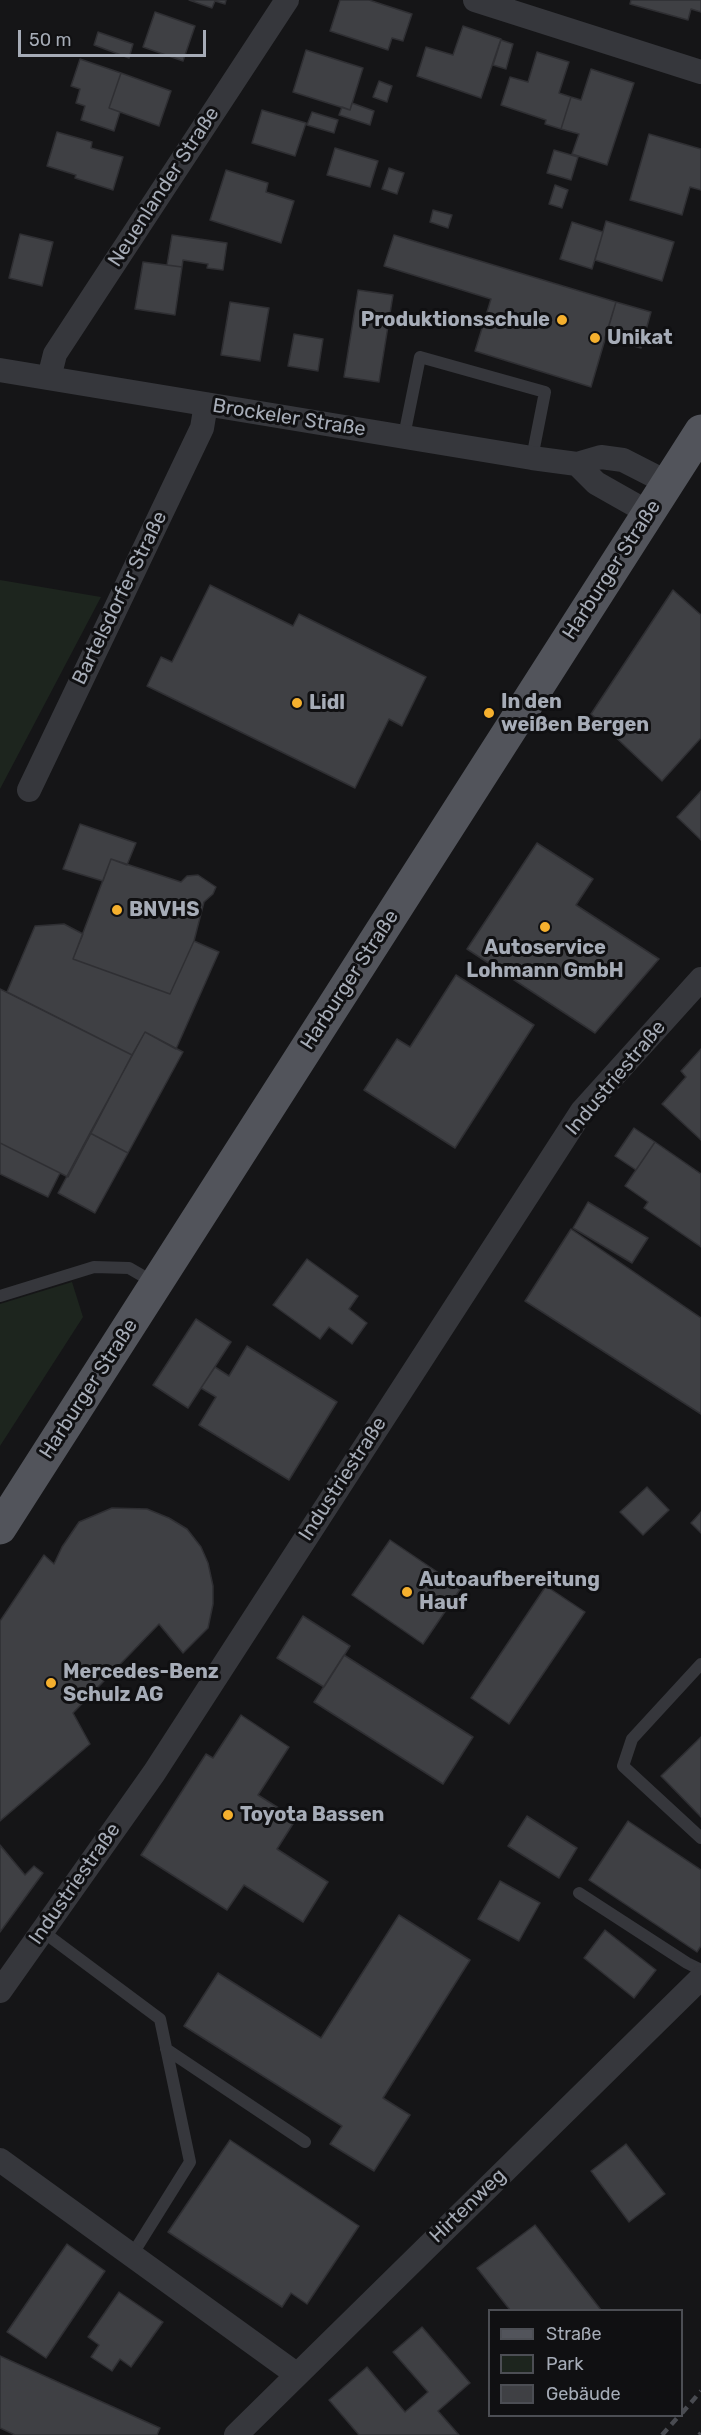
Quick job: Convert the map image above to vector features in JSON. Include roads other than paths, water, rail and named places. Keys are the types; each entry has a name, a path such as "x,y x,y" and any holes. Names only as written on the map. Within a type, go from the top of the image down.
{"main road":[{"name":"Harburger Straße","path":"0,1528 668,483 698,444"}],"street":[{"name":"Neuenlander Straße","path":"49,378 55,354 287,0"},
{"path":"475,0 701,72"},
{"name":"Brockeler Straße","path":"0,370 532,458 577,464 601,457 623,460 668,483"},
{"name":"Bartelsdorfer Straße","path":"29,790 202,428 207,404"},
{"path":"577,464 596,483 649,513"},
{"name":"Industriestraße","path":"0,1991 154,1773 582,1112 701,979"},
{"name":"Hirtenweg","path":"236,2435 701,1978"},
{"path":"0,2160 296,2374"}],"lane":[{"path":"404,436 420,357 545,392 532,458"},
{"path":"0,1296 94,1267 129,1268 156,1284"},
{"path":"701,1664 633,1739 623,1766 701,1838"},
{"path":"579,1893 701,1970"},
{"path":"42,1931 160,2019 190,2162 132,2255"},
{"path":"166,2049 305,2142"}],"railway":[{"path":"683,2412 701,2391"},
{"path":"662,2435 678,2417"}],"place":[{"name":"Produktionsschule","path":"562,320"},
{"name":"Unikat","path":"595,338"},
{"name":"Lidl","path":"297,703"},
{"name":"In den weißen Bergen","path":"489,713"},
{"name":"BNVHS","path":"117,910"},
{"name":"Autoservice Lohmann GmbH","path":"545,927"},
{"name":"Autoaufbereitung Hauf","path":"407,1592"},
{"name":"Mercedes-Benz Schulz AG","path":"51,1683"},
{"name":"Toyota Bassen","path":"228,1815"}]}
